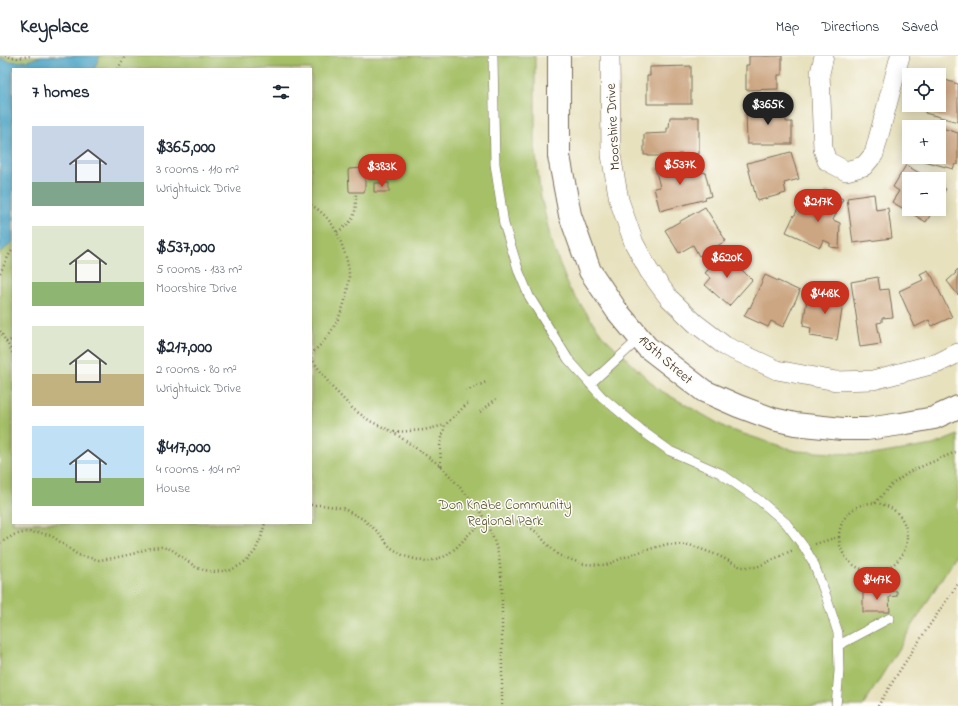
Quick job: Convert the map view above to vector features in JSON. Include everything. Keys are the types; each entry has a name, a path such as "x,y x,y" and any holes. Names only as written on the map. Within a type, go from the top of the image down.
{"street":[{"name":"195th Street","path":"559,56 559,156 570,215 590,271 617,311 648,347 704,391 773,419 795,424 842,429 867,429 934,418 958,407"},
{"name":"Moorshire Drive","path":"610,56 611,155 619,200 634,243 649,271 669,298 695,323 725,346 777,370 836,382 873,380 938,363 958,353"},
{"path":"824,56 820,73 823,148 827,161 846,171 864,166 874,154 900,56"}],"lane":[{"path":"493,56 495,164 504,224 519,272 529,296 568,360 602,398 670,451 720,473 759,500 786,523 804,547 813,562 838,633 840,671 836,706"},
{"path":"590,384 640,338"},
{"path":"839,645 890,618"}],"path":[{"path":"5,56 17,58 30,56"},
{"path":"119,68 125,56"},
{"path":"337,232 347,226 352,219 356,210 356,192"},
{"path":"312,206 328,219 337,232 345,253 349,275 344,305 336,322 324,341 312,353"},
{"path":"0,273 12,251"},
{"path":"0,331 12,351"},
{"path":"6,342 12,339"},
{"path":"312,359 331,386 353,409 393,432 441,466 477,506 486,520 497,551 502,585 502,706"},
{"path":"466,391 486,382"},
{"path":"480,412 496,398"},
{"path":"393,432 424,430 445,425 468,403"},
{"path":"441,466 440,446 445,425"},
{"path":"875,503 891,485 911,471 958,451"},
{"path":"875,503 886,505 896,512 903,521 907,531 907,543 903,554 896,563 887,569 876,572 864,571 845,559 840,548 838,537 840,526 845,516 849,512 864,504 875,503"},
{"path":"312,505 342,508 363,519 378,532 390,547 404,556 426,562 446,556 486,520 499,518 521,522 538,534 558,555 583,564 606,565 635,553 668,544 690,545 718,555 741,567 757,566 794,550 838,537"},
{"path":"0,543 14,535 27,532 41,533 52,536 78,555 99,560 132,554 150,548 161,547 171,549 197,568 213,572 231,570 246,562 255,551 261,538 265,524"},
{"path":"878,706 900,669 958,584"}],"green space":[{"name":"Don Knabe Community Regional Park","path":"0,56 535,56 535,146 540,192 551,241 569,288 602,335 658,389 728,429 796,451 871,455 933,445 958,435 958,552 863,706 0,706"}],"water":[{"path":"41,56 100,56 94,68 12,68 12,243 0,253 0,58 16,62 31,60"}],"building":[{"path":"749,56 782,56 782,75 778,75 778,89 746,90 746,65 749,65"},
{"path":"691,66 691,104 647,104 647,76 650,76 650,67"},
{"path":"946,80 958,84 958,122 925,113 946,112"},
{"path":"746,107 786,107 786,122 792,122 792,144 747,144"},
{"path":"670,117 699,117 699,154 678,154 678,156 644,155 644,134 667,133"},
{"path":"946,129 958,133 958,165 955,164 953,169 935,164 946,164"},
{"path":"791,152 799,179 784,183 786,193 757,201 747,163"},
{"path":"682,162 683,165 695,162 698,174 705,172 711,196 705,198 706,199 660,211 654,188 660,187 655,168"},
{"path":"906,165 918,172 902,172 902,208 892,202 899,191 893,187"},
{"path":"364,168 364,192 350,192 349,169"},
{"path":"374,183 389,183 389,192 374,192"},
{"path":"826,191 843,199 833,220 840,223 839,248 830,247 830,243 823,240 820,247 786,232 799,206 816,214"},
{"path":"874,194 876,210 888,208 892,238 853,243 847,198"},
{"path":"705,207 726,241 699,256 693,245 679,253 665,230"},
{"path":"916,216 930,216 926,222"},
{"path":"725,252 752,280 729,306 705,285 711,278 705,273"},
{"path":"958,269 958,295 947,281 956,273 955,272"},
{"path":"928,270 952,317 932,326 929,320 915,327 899,291 923,280 920,274"},
{"path":"765,275 800,291 783,327 771,321 768,327 744,316 749,307 750,308"},
{"path":"878,277 880,290 889,289 893,317 882,318 882,322 877,323 881,344 860,347 851,282"},
{"path":"843,288 847,288 846,299 844,298 837,340 810,336 811,328 803,326 807,299 814,300 816,290 833,293 833,295 842,297"},
{"path":"863,591 897,591 897,596 889,597 890,612 863,612"}]}
